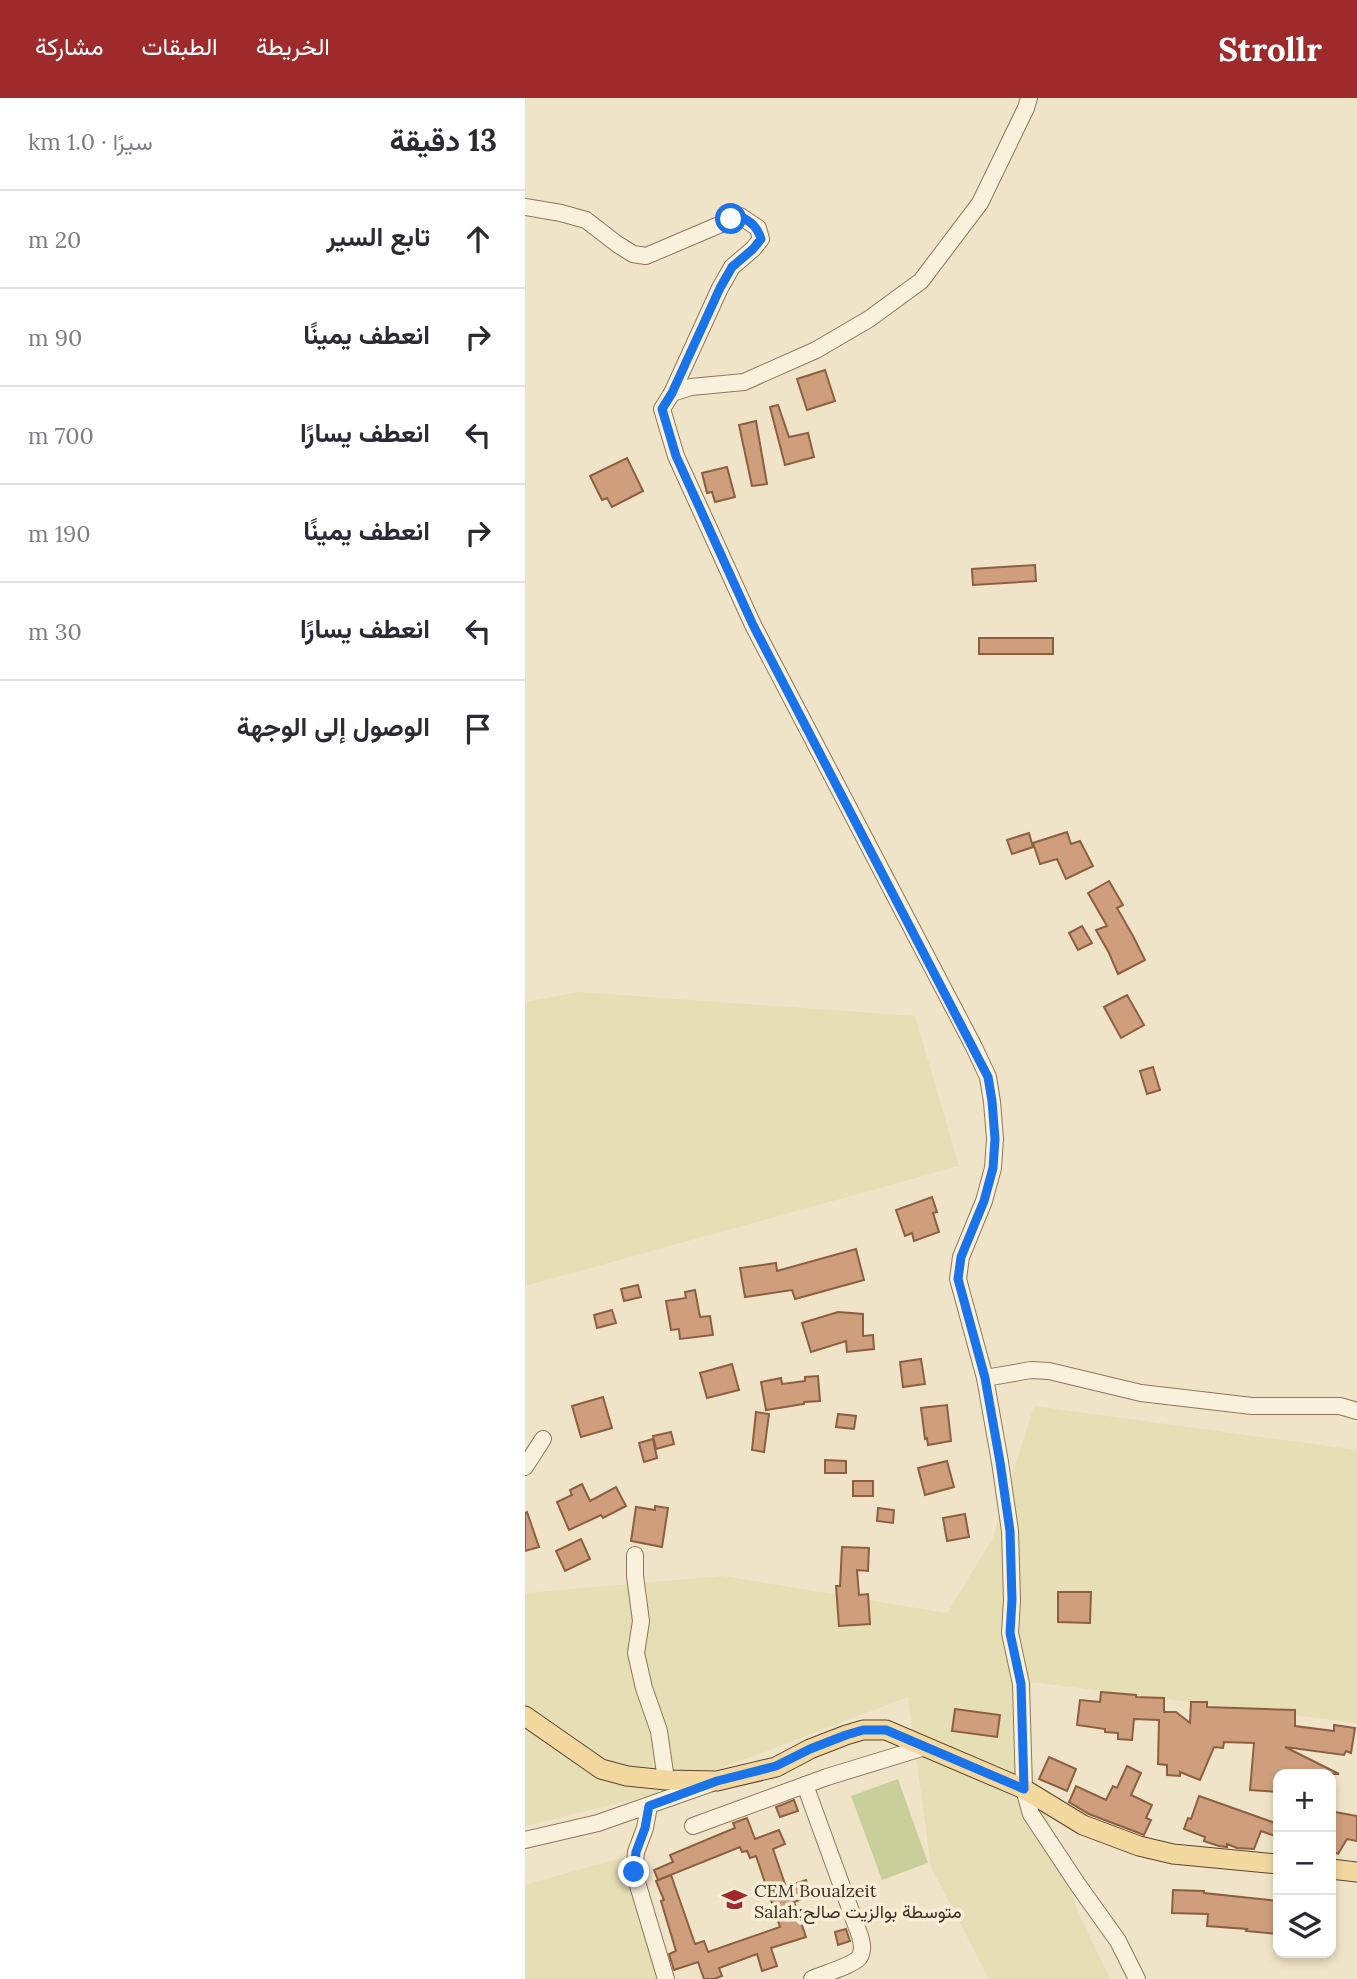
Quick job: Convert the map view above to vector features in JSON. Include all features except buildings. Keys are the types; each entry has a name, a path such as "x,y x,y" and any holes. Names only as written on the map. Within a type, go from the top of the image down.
{"main road":[{"path":"525,1716 601,1769 627,1776 666,1780 717,1781 776,1766 846,1735 863,1730 886,1730 1024,1789 1083,1825 1139,1846 1173,1854 1273,1864"},
{"path":"1336,1870 1357,1872"}],"street":[{"path":"672,393 691,387 744,382 816,350 869,319 921,281 981,203 1029,98"},
{"path":"525,207 586,220 633,254 646,256 740,216 758,228 761,239 732,267 662,409 676,456 753,625 988,1077 995,1139 993,1168 984,1201 961,1257 958,1279 985,1378 1010,1531 1010,1633 1021,1684 1024,1789 1031,1814 1118,1941 1137,1979"},
{"path":"985,1378 1031,1370 1049,1371 1141,1394 1252,1406 1340,1406 1357,1411"},
{"path":"525,1467 543,1438"},
{"path":"635,1555 641,1621 636,1653 644,1688 659,1731 666,1780"},
{"path":"693,1826 805,1785 925,1746"},
{"path":"525,1840 598,1823 717,1781"},
{"path":"805,1785 863,1948 859,1957 851,1963 812,1979"},
{"path":"649,1806 645,1828 636,1852 634,1872 666,1979"}],"shaded area":[{"path":"579,992 915,1016 959,1166 525,1286 525,1002"},
{"path":"1034,1406 1357,1450 1357,1723 1031,1682 1027,1750 1078,1912 1110,1979 989,1979 931,1867 908,1697 651,1795 525,1826 525,1593 723,1576 947,1613 992,1540"},
{"path":"625,1857 672,1979 525,1979 525,1885"}],"green space":[{"path":"898,1779 928,1863 882,1880 851,1796"}],"place":[{"name":"CEM Boualzeit Salah;متوسطة بوالزيت صالح","path":"734,1900"}],"route":[{"path":"634,1872 636,1852 645,1828 649,1806 717,1781 776,1766 810,1749 863,1730 886,1730 1024,1789 1021,1684 1010,1633 1010,1531 985,1378 958,1279 961,1257 984,1201 993,1168 995,1139 988,1077 753,625 676,456 662,409 732,267 761,239 758,228 751,223 740,216 731,219"}]}
